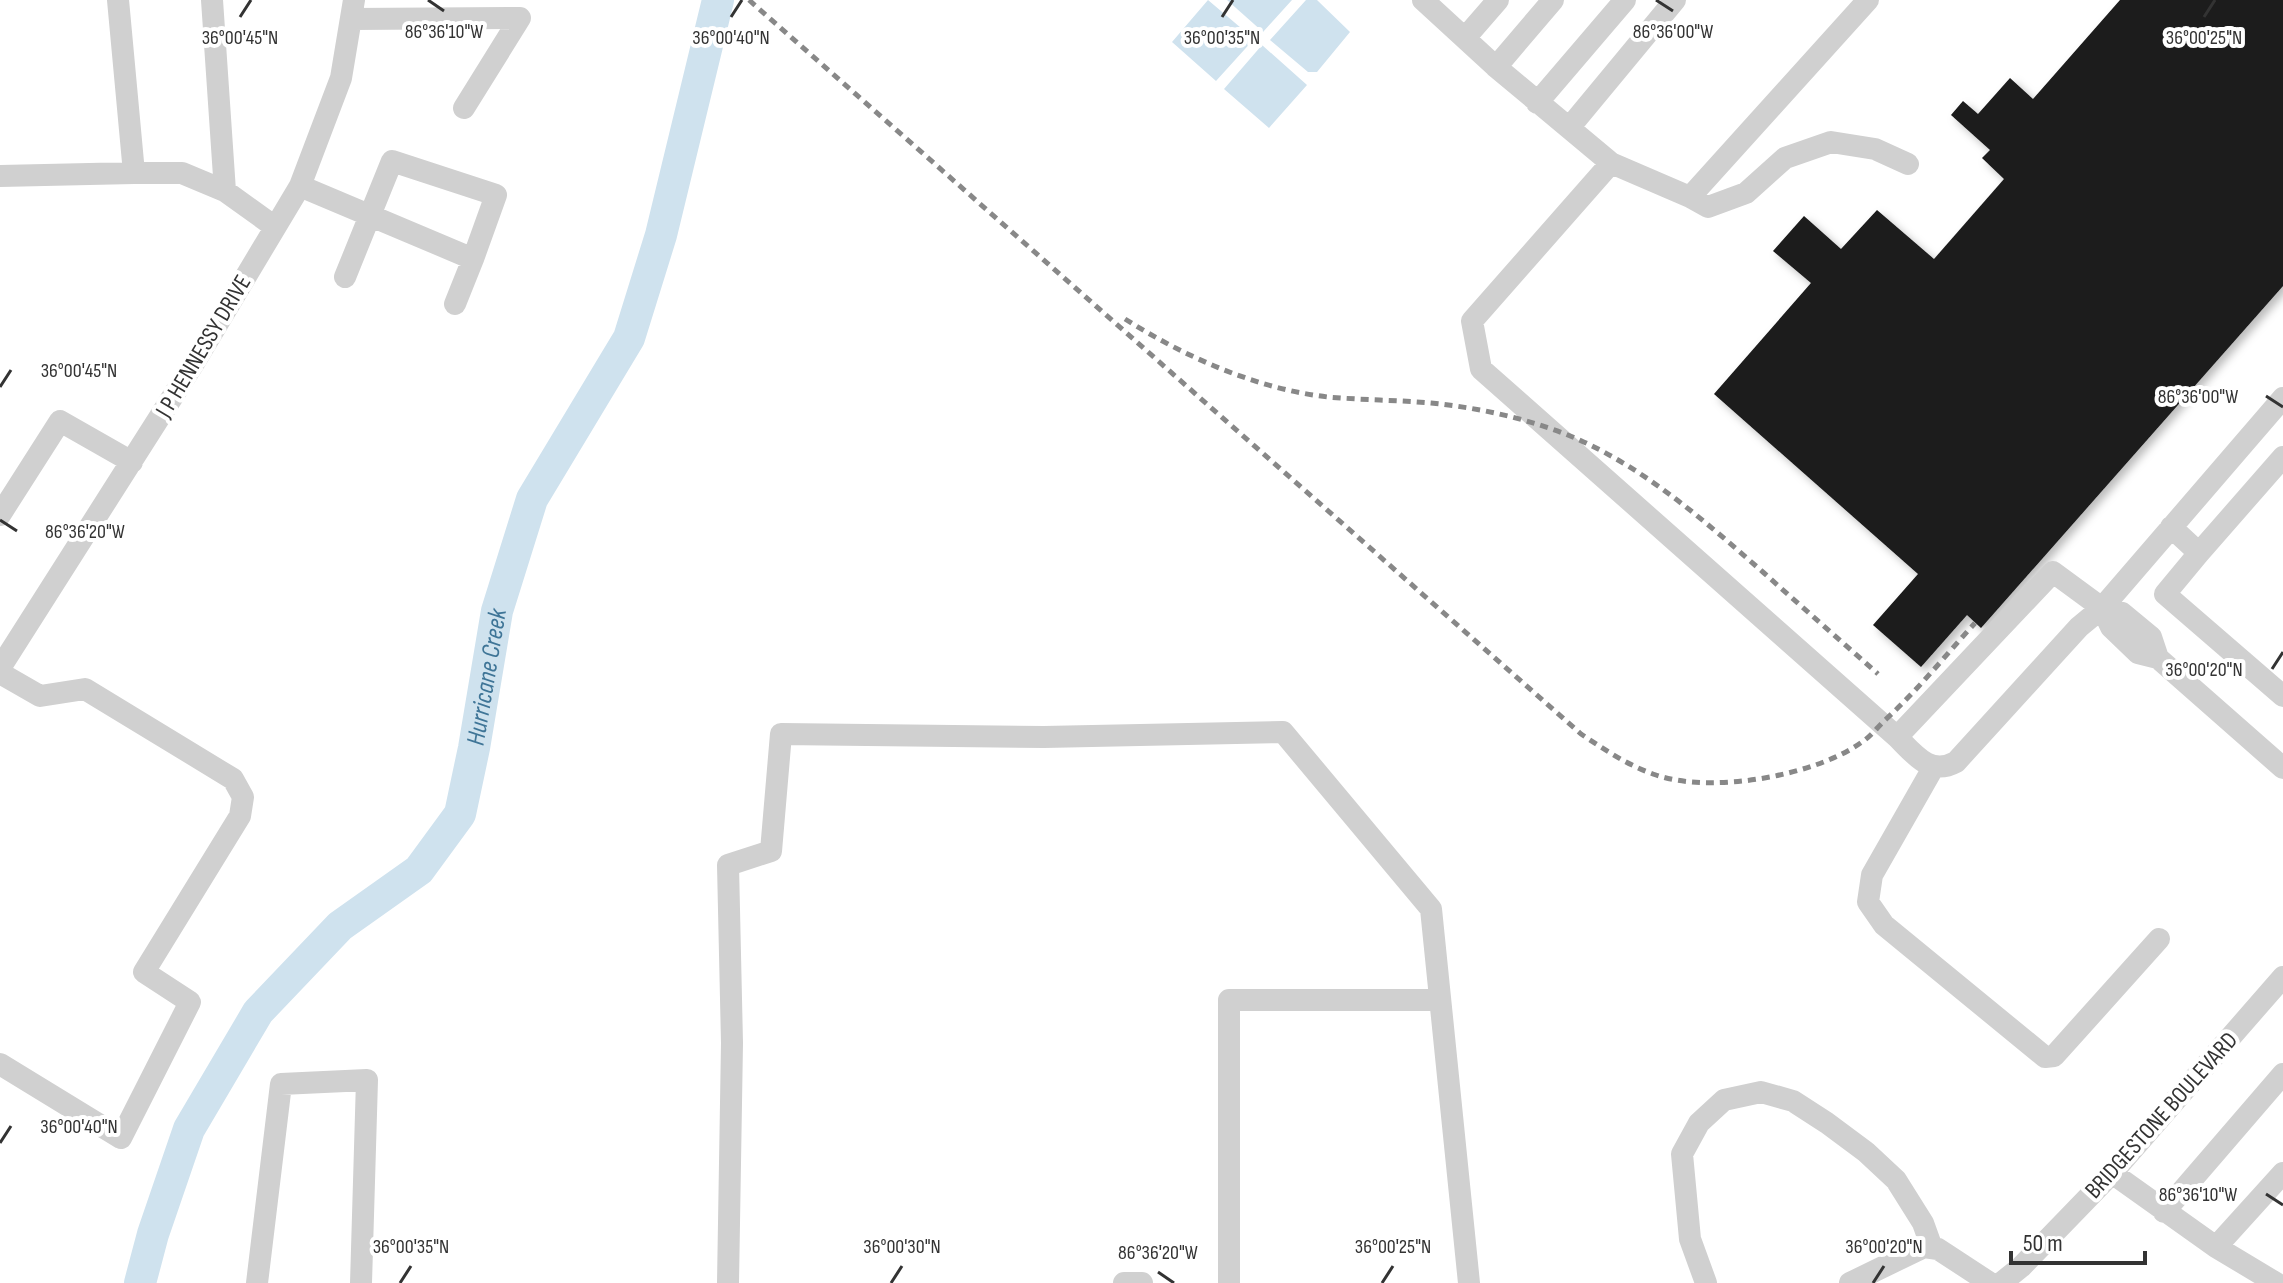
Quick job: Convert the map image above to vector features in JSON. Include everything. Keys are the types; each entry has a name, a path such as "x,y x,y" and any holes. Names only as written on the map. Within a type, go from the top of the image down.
{"street":[{"path":"118,0 134,173"},
{"path":"212,0 225,191"},
{"path":"1423,0 1537,103 1611,163 1708,207 1746,193 1785,158 1831,142 1875,149 1908,164"},
{"path":"1465,38 1498,0"},
{"path":"1496,67 1553,0"},
{"path":"1537,103 1625,0"},
{"path":"1569,128 1675,0"},
{"path":"1690,197 1868,0"},
{"path":"352,10 520,18 464,108"},
{"name":"J P HENNESSY DRIVE","path":"0,671 8,638 132,462 300,186 341,78 352,10"},
{"path":"345,277 392,161 496,195 455,304"},
{"path":"1611,163 1472,321 1481,369 1933,768 1956,762 2079,627 2102,608 2283,398"},
{"path":"0,176 182,173 225,191 275,227"},
{"path":"300,186 473,259"},
{"path":"0,515 60,421 132,462"},
{"path":"2242,445 2278,463 2165,594 2283,696"},
{"path":"2171,527 2199,553"},
{"path":"1897,737 2053,572 2102,608 2122,613 2151,637 2158,658 2283,768"},
{"path":"0,671 40,696 85,689 233,779 243,797 240,816 144,972 190,1002 121,1138 0,1064"},
{"path":"728,1283 732,1043 728,865 771,851 781,734 1044,737 1283,732 1431,909 1469,1283"},
{"path":"1933,768 1872,875 1868,902 1884,925 2045,1057 2054,1056 2159,939"},
{"name":"BRIDGESTONE BOULEVARD","path":"2001,1283 2021,1267 2112,1173 2283,977"},
{"path":"1229,1283 1229,1000 1440,1000"},
{"path":"2164,1212 2283,1074"},
{"path":"257,1283 281,1084 367,1080 361,1283"},
{"path":"1706,1283 1690,1239 1682,1154 1699,1123 1724,1100 1761,1092 1793,1101 1866,1152 1896,1180 1923,1223 1932,1248"},
{"path":"2112,1173 2216,1247 2276,1283"},
{"path":"2216,1247 2283,1173"},
{"path":"1850,1283 1924,1247 1938,1249 1990,1283"},
{"path":"1124,1283 1142,1283"}],"water":[{"path":"1208,0 1254,39 1216,81 1172,42"},
{"path":"1227,0 1292,0 1263,32"},
{"path":"1306,0 1317,0 1350,32 1317,72 1308,72 1270,40"},
{"path":"1262,45 1307,85 1269,128 1224,89"}],"building":[{"path":"2120,0 2283,0 2283,286 1981,628 1967,615 1921,667 1873,625 1918,574 1714,394 1811,283 1773,251 1804,216 1841,249 1877,210 1934,259 2004,179 1982,158 1990,150 1951,115 1963,101 1978,114 2010,78 2033,99"}],"waterway":[{"name":"Hurricane Creek","path":"140,1283 153,1234 189,1129 258,1012 340,926 419,870 460,814 497,611 532,499 629,338 661,235 718,0"}],"railway":[{"path":"749,0 1581,734 1627,762 1656,775 1705,783 1762,778 1818,764 1868,738 1975,623"},
{"path":"1125,319 1197,358 1275,387 1328,397 1476,409 1535,423 1579,440 1637,471 1690,510 1878,674"}]}
